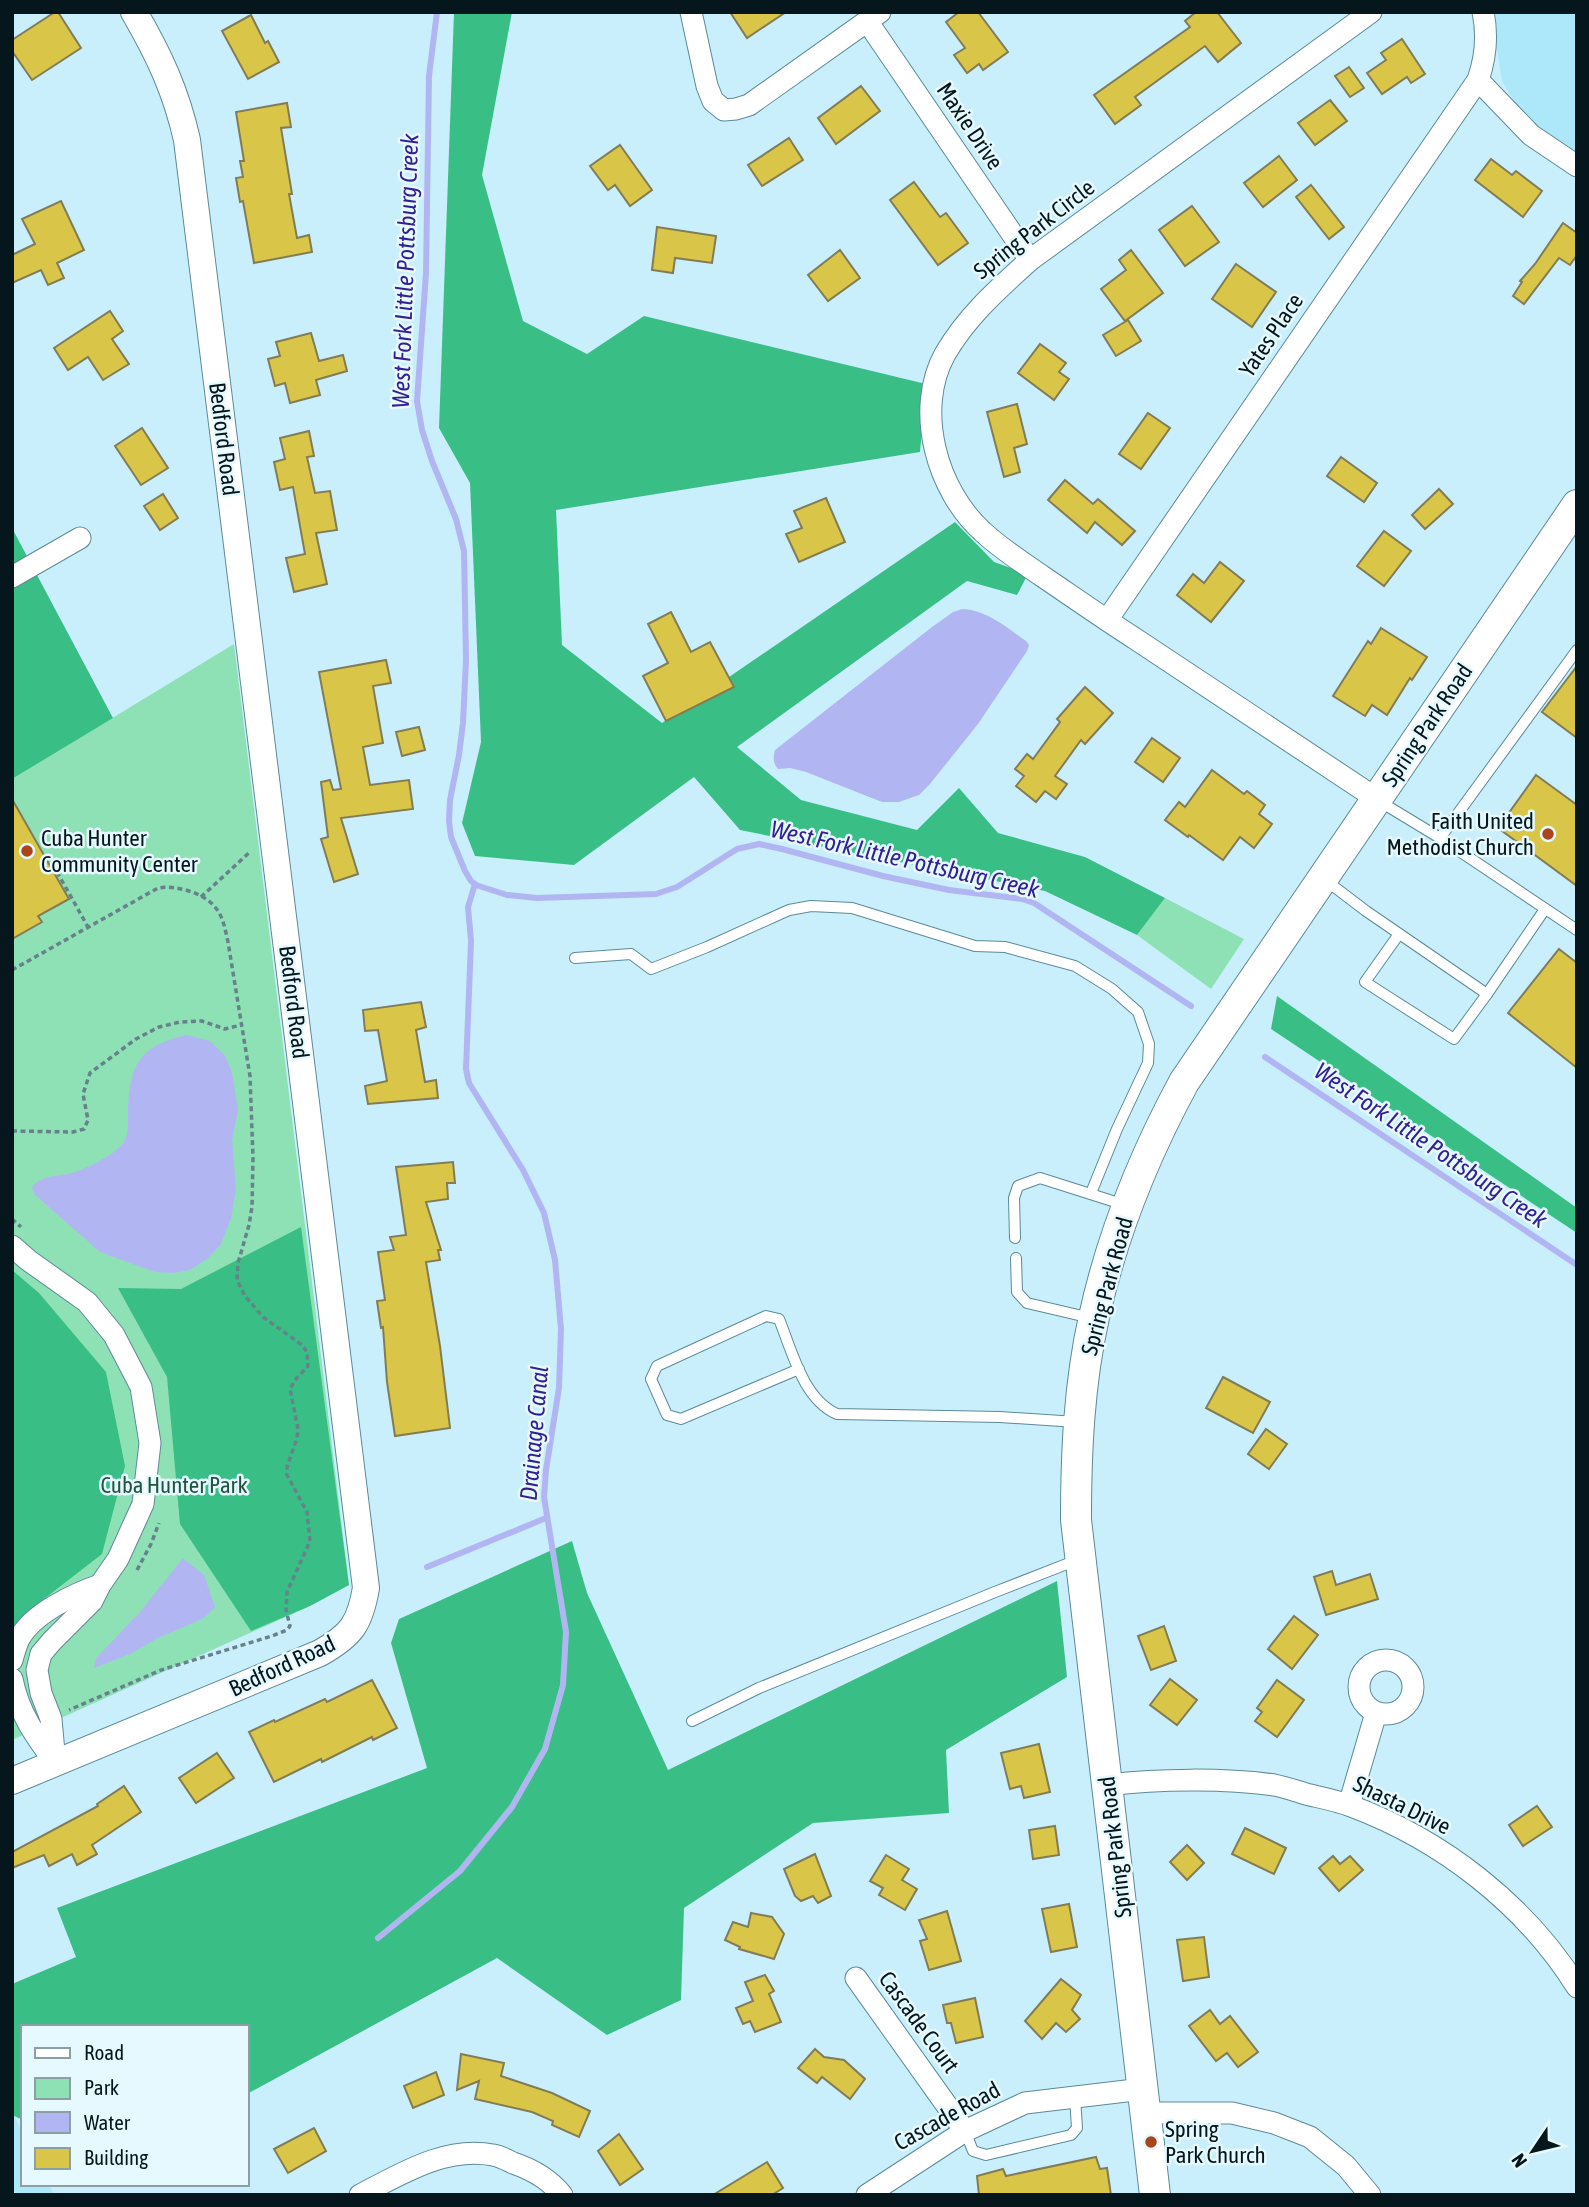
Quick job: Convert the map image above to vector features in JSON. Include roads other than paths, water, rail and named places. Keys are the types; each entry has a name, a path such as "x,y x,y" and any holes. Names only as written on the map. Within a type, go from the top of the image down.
{"main road":[{"name":"Spring Park Road","path":"1155,2195 1076,1520 1076,1463 1082,1394 1094,1318 1108,1260 1162,1123 1184,1082 1577,505"}],"street":[{"name":"Bedford Road","path":"12,1781 341,1642 354,1626 362,1608 366,1587 187,140 171,81 134,12"},
{"path":"691,12 707,86 713,101 724,110 749,105 873,17"},
{"name":"Spring Park Circle","path":"1371,12 1030,260 974,312 944,356 935,381 931,412 938,464 949,489 981,531 1107,620 1377,799"},
{"path":"1483,12 1487,30 1478,80 1531,135 1577,166"},
{"name":"Maxie Drive","path":"873,17 1030,260"},
{"name":"Yates Place","path":"1107,620 1478,80"},
{"path":"12,577 80,538"},
{"path":"20,1239 28,1260 87,1302 114,1335 141,1387 150,1443 143,1504 118,1559 92,1601 41,1654 37,1670 41,1693 51,1719 55,1763"},
{"path":"12,1660 20,1638 36,1619 79,1592 100,1585"},
{"path":"12,1679 16,1700 30,1729 55,1763"},
{"path":"1349,1805 1376,1713"},
{"name":"Shasta Drive","path":"1108,1785 1131,1782 1214,1781 1274,1785 1349,1805 1420,1838 1476,1876 1509,1904 1539,1936 1577,1986"},
{"name":"Cascade Court","path":"856,1978 965,2131"},
{"name":"Cascade Road","path":"867,2195 965,2131 1025,2103 1075,2097 1144,2101 1232,2113 1274,2123 1310,2137 1346,2166 1370,2195"},
{"path":"360,2195 415,2166 465,2154 493,2155 527,2168 557,2188 562,2195"}],"lane":[{"path":"1440,838 1577,650"},
{"path":"1377,799 1577,930"},
{"path":"1322,877 1384,924 1487,993"},
{"path":"575,958 631,954 651,969 789,910 811,906 852,908 975,946 1005,947 1075,966 1112,989 1138,1012 1149,1044 1148,1063 1091,1193"},
{"path":"1399,934 1365,982 1454,1039 1545,909"},
{"path":"1015,1238 1014,1198 1018,1186 1040,1178 1128,1206"},
{"path":"1016,1258 1017,1292 1027,1303 1094,1318"},
{"path":"799,1369 681,1419 667,1415 652,1379 657,1366 766,1316 779,1319 799,1369 813,1394 824,1408 837,1414 1000,1417 1079,1423"},
{"path":"692,1721 760,1688 995,1591 1080,1559"},
{"path":"965,2131 973,2151 986,2155 1071,2135 1077,2128 1075,2097"}],"water":[{"path":"962,609 980,612 996,620 1029,645 978,724 919,795 899,802 882,802 806,772 790,768 778,769 774,760 775,750 932,627"},
{"path":"186,1035 210,1041 226,1057 232,1073 238,1110 232,1140 236,1189 231,1218 221,1244 208,1258 190,1270 155,1272 100,1252 35,1195 32,1187 45,1178 84,1168 119,1148 127,1132 134,1070 147,1052 157,1045"},
{"path":"183,1558 204,1575 215,1607 204,1618 158,1638 130,1654 94,1668 96,1658 140,1612"}],"waterway":[{"name":"West Fork Little Pottsburg Creek","path":"437,12 429,76 426,273 417,401 422,430 456,519 464,551 466,660 463,723 449,821 451,837 471,881 507,895 537,898 656,894 677,887 737,849 759,844 883,876 949,890 1022,899 1034,903 1191,1006"},
{"name":"Drainage Canal","path":"378,1938 460,1871 512,1807 545,1749 563,1685 566,1632 544,1497 559,1388 561,1329 555,1260 544,1213 523,1170 469,1083 466,1069 471,941 468,907 475,884"},
{"name":"West Fork Little Pottsburg Creek","path":"1265,1057 1577,1265"},
{"path":"427,1567 546,1518"}],"place":[{"name":"Faith United Methodist Church","path":"1548,834"},
{"name":"Cuba Hunter Community Center","path":"27,851"},
{"name":"Spring Park Church","path":"1151,2142"}],"park label":[{"name":"Cuba Hunter Park","path":"174,1485"}]}
